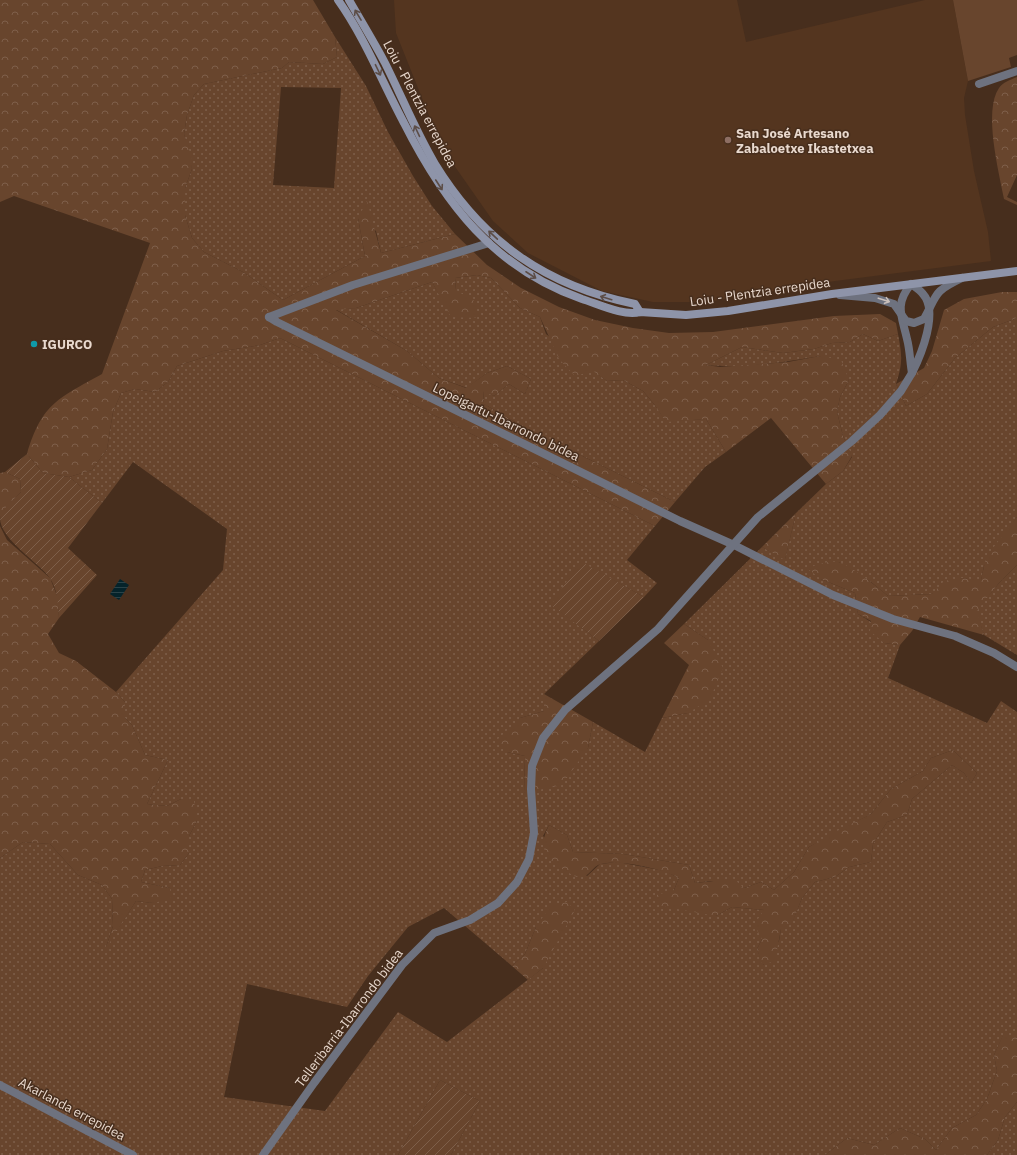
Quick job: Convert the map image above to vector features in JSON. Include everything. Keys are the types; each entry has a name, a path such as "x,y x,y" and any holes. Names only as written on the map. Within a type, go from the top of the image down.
{"main road":[{"path":"338,0 351,18 403,123 429,170 464,219 501,254 535,278 568,294 607,308 634,314 640,312"},
{"name":"Loiu - Plentzia errepidea","path":"349,0 385,64 421,139 457,196 476,219 509,250 541,270 570,285 608,299 635,304 640,312 686,315 728,311 832,294 967,276 1017,271"}],"street":[{"path":"979,84 1017,71"},
{"name":"Lopeigartu-Ibarrondo bidea","path":"489,243 353,285 269,317 673,518 734,545 833,594 893,619 955,636 994,653 1017,667"},
{"path":"900,316 906,321 914,323 924,319 929,311 934,297 942,288 967,276"},
{"path":"900,316 900,306 903,294 911,284 924,295 929,311"},
{"path":"832,294 875,298 894,304 900,316 908,340 912,373"},
{"name":"Telleribarria-Ibarrondo bidea","path":"263,1155 314,1083 402,965 434,933 470,920 498,903 517,882 529,859 534,833 531,789 532,766 543,738 565,710 658,629 758,517 852,441 880,415 901,391 921,356 929,329 929,311"},
{"name":"Akarlanda errepidea","path":"0,1085 133,1155"}],"shaded area":[{"name":"San José Artesano Zabaloetxe Ikastetxea","path":"394,0 737,0 746,42 925,0 953,0 968,81 964,98 965,115 974,171 988,232 991,261 835,281 707,302 653,302 602,291 528,253 493,221 442,148 396,33"}],"green space":[{"path":"0,0 313,0 335,37 337,57 323,64 289,62 282,68 204,84 194,95 187,115 184,134 191,156 192,169 185,188 185,215 192,238 204,252 243,272 283,300 365,256 358,218 367,201 381,253 455,234 487,265 521,288 559,307 595,320 633,328 669,333 713,332 834,316 880,314 896,323 898,334 878,341 863,334 850,342 832,343 814,349 783,353 742,347 706,365 720,367 788,362 820,356 841,360 849,380 840,397 837,412 843,436 852,456 843,471 826,484 771,418 726,452 706,419 666,422 643,391 623,380 607,381 593,371 575,376 559,359 540,317 520,308 491,278 477,275 455,278 456,290 476,302 476,318 451,317 432,282 356,308 336,310 407,351 439,378 466,388 487,373 507,366 531,379 525,394 509,384 494,396 483,391 484,404 524,427 675,502 655,526 280,338 260,345 223,351 177,366 168,382 155,392 135,389 121,393 113,412 107,449 92,470 69,477 43,473 27,454 39,423 54,404 63,396 102,374 150,243 14,196 0,202"},
{"path":"953,0 1017,0 1017,55 1009,58 1011,67 968,81"},
{"path":"335,37 366,86 388,132 413,176 432,206 455,234 381,253 376,231 358,218 365,256 283,300 243,272 204,252 192,238 185,215 185,188 192,169 184,134 187,115 194,95 204,84 282,68 289,62 323,64 337,57","holes":["281,87 341,88 334,188 273,185"]},
{"path":"1017,77 1017,175 1007,197 1017,202 1017,205 1004,199 996,158 992,126 992,111 994,98 999,88"},
{"path":"477,275 491,278 520,308 540,317 546,334 607,381 623,380 643,391 666,421 706,419 726,452 705,467 675,502 524,427 484,404 483,390 494,396 509,384 525,394 531,379 507,366 487,373 467,388 439,378 407,351 335,309 356,308 432,282 439,294 456,290 455,278"},
{"path":"1002,292 1017,292 1017,318 993,327 955,358 927,394 906,406 896,384 924,368 932,351 944,310 964,299"},
{"path":"1017,318 1017,517 984,566 981,581 962,578 932,594 888,596 871,582 839,562 821,579 855,593 858,614 871,622 884,643 900,645 888,678 987,723 1001,701 1017,712 1017,1036 1003,1036 994,1055 997,1071 987,1099 976,1115 952,1128 936,1150 925,1139 900,1128 874,1145 847,1138 825,1155 451,1155 480,1101 440,1080 398,1155 0,1155 0,858 23,842 50,844 78,875 102,885 112,899 113,926 106,947 136,901 153,903 170,888 141,882 145,870 162,866 180,865 189,853 189,836 197,821 181,799 167,806 147,804 168,760 145,755 132,725 125,718 125,702 116,692 223,570 227,529 133,462 102,503 69,477 92,470 107,449 113,412 121,393 135,389 155,392 168,382 177,366 223,351 260,345 280,338 655,526 627,560 657,583 644,597 580,562 552,605 599,641 544,694 544,711 520,718 507,752 525,756 524,793 588,748 593,722 645,752 662,718 688,713 708,640 684,624 762,547 785,559 796,513 826,484 843,471 852,457 843,436 837,412 840,397 849,380 820,356 778,363 733,366 706,365 742,347 783,353 814,349 832,343 850,342 863,334 878,341 898,334 901,359 896,384 906,406 927,394 955,358 993,327","holes":["953,750 977,773 971,783 964,773 952,765 912,799 907,815 887,822 873,844 871,862 849,867 835,877 815,882 802,898 793,920 781,928 779,941 763,965 757,949 762,939 764,910 732,907 716,916 674,890 679,878 665,871 618,862 600,864 587,876 543,836 549,825 567,835 573,852 623,854 689,865 695,883 711,881 744,888 761,882 774,890 794,872 809,847 871,814 891,789 923,771 931,758","444,908 512,966 525,954 536,927 543,968 447,1042 398,1012 325,1111 224,1097 247,984 347,1007 368,976 408,927"]},
{"path":"27,454 43,473 69,477 102,503 68,548 97,575 59,618 57,597 52,582 44,571 20,550 6,534 0,518 6,507 21,492 20,479 5,472"},
{"path":"5,472 20,479 21,492 5,509 0,518 0,473"},
{"path":"796,513 785,560 762,547"},
{"path":"1017,517 1017,565 999,583 977,611 984,635 920,617 912,631 900,645 884,643 870,631 871,621 858,614 855,593 821,579 808,569 822,563 838,562 871,582 888,596 932,594 944,581 962,578 981,580 986,557"},
{"path":"0,526 7,540 50,578 58,598 59,618 48,634 59,653 76,661 116,692 125,702 125,718 132,725 145,755 168,760 147,804 167,806 181,799 194,801 197,821 189,836 189,853 180,865 162,866 145,870 141,882 170,888 171,899 153,903 136,901 105,950 113,926 112,899 102,885 78,875 50,844 23,842 0,858"},
{"path":"580,561 644,597 599,641 551,605"},
{"path":"1017,565 1017,655 984,635 976,611 999,583"},
{"path":"684,624 708,640 723,668 710,699 688,713 662,718 689,665 664,643"},
{"path":"544,694 593,722 588,748 562,785 524,793 525,756 507,752 497,740 520,718 544,711"},
{"path":"953,750 977,773 971,783 964,773 952,765 912,799 907,815 887,822 873,844 871,862 849,867 835,877 815,882 802,898 793,921 781,929 775,961 762,965 757,949 762,939 754,925 764,910 732,907 716,916 661,906 653,896 674,890 679,878 652,868 619,863 601,864 585,876 576,877 557,866 545,851 544,839 549,825 567,835 573,852 623,854 689,865 695,883 734,879 744,888 761,882 774,890 794,872 809,847 871,814 891,789 923,771 931,758"},
{"path":"567,902 575,910 543,968 528,980 512,966 525,954 536,927 551,905"},
{"path":"1003,1035 1017,1036 1017,1102 1005,1117 998,1140 987,1155 825,1155 847,1138 874,1145 900,1128 925,1139 936,1150 952,1128 976,1115 987,1099 997,1071 994,1055"},
{"path":"440,1080 480,1101 451,1155 398,1155"},
{"path":"1017,1102 1017,1155 987,1155 998,1140 1005,1117"}],"water":[{"path":"120,579 129,585 119,600 110,594"}],"place":[{"name":"San José Artesano Zabaloetxe Ikastetxea","path":"728,140"},
{"name":"IGURCO","path":"34,344"}]}
